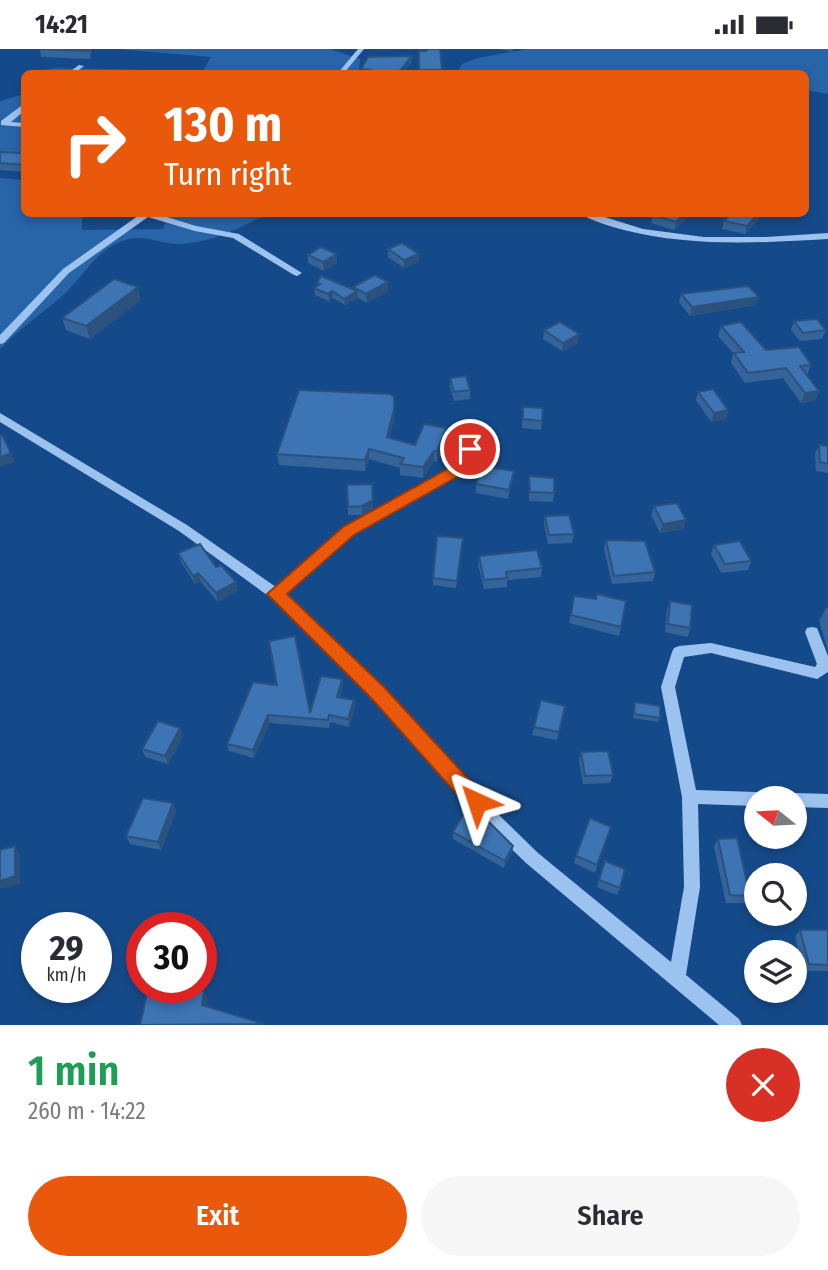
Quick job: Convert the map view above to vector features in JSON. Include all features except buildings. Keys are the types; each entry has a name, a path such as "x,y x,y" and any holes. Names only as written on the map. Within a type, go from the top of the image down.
{"street":[{"path":"344,70 361,49"},
{"path":"75,70 81,66"},
{"path":"2,123 21,110"},
{"path":"2,123 21,125"},
{"path":"0,341 66,271 143,217"},
{"path":"157,217 236,236 297,274"},
{"path":"594,217 633,231 670,238 742,241 828,236"},
{"path":"0,417 183,528 276,594 379,694 495,822 532,858 733,1025"},
{"path":"276,594 348,531 456,471 464,464 470,449"},
{"path":"677,979 692,887 690,797 668,687 678,653 711,648 817,673 825,666 812,632"},
{"path":"690,797 744,799"},
{"path":"807,800 828,801"}],"shaded area":[{"path":"118,49 330,49 360,59 359,70 204,70 211,57"},
{"path":"527,49 828,49 828,94 809,91 809,70 459,70 462,64 478,58"},
{"path":"54,68 153,70 42,70"},
{"path":"21,95 21,156 0,156 0,101"},
{"path":"0,178 21,180 21,217 82,217 82,230 163,229 167,217 261,217 235,230 200,241 176,244 135,238 108,248 61,297 0,349"}],"route":[{"path":"470,449 464,464 456,471 348,531 276,594 379,694 477,802"}]}
